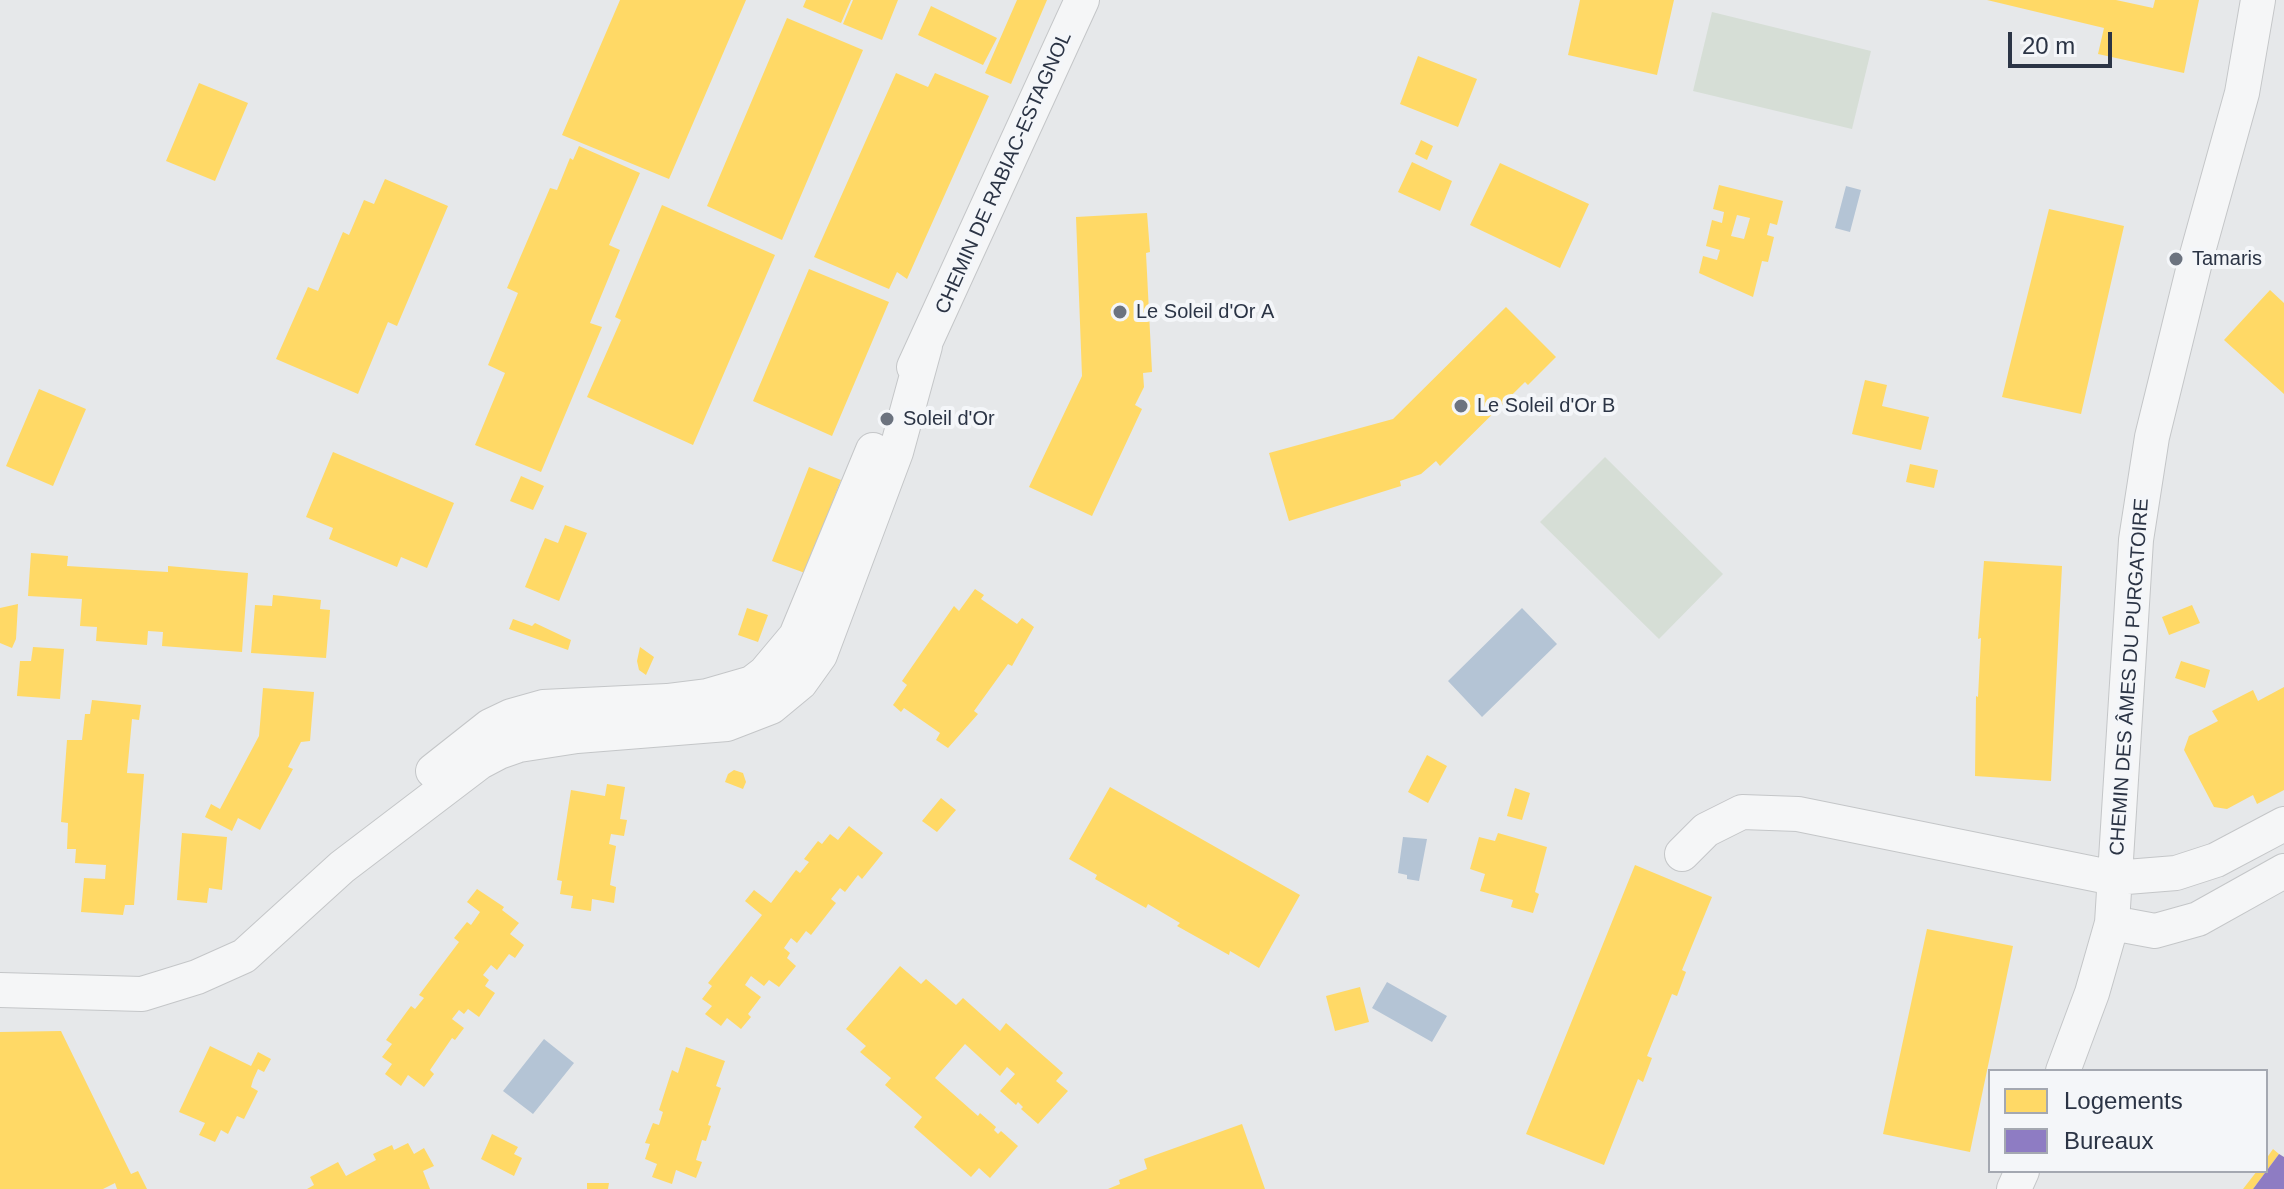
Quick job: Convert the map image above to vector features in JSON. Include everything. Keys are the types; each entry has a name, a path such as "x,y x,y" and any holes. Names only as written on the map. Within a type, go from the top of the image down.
{"street":[{"name":"CHEMIN DE RABIAC-ESTAGNOL","path":"0,990 142,994 197,977 244,956 342,867 480,762 519,745 606,719 727,724 771,707 800,683 820,655 880,495 902,433 925,346 1082,0"},
{"name":"CHEMIN DES ÂMES DU PURGATOIRE","path":"2064,1069 2092,993 2112,923 2136,540 2152,437 2195,262 2242,93 2258,0"},
{"path":"1682,854 1706,830 1742,812 1798,814 2062,865 2114,878 2176,873 2216,860 2284,824"},
{"path":"2112,923 2155,931 2198,919 2284,871"}],"shaded area":[{"path":"1712,12 1871,51 1852,129 1693,91"},
{"path":"1605,457 1723,574 1659,639 1540,522"}],"water":[{"path":"1846,186 1861,190 1850,232 1835,228"},
{"path":"1522,608 1557,644 1482,717 1448,681"},
{"path":"1403,837 1427,839 1419,881 1407,879 1407,875 1398,873"},
{"path":"1387,982 1447,1016 1432,1042 1372,1008"},
{"path":"544,1039 574,1063 533,1114 503,1091"}],"building: Logements":[{"path":"620,0 746,0 669,179 562,135"},
{"path":"806,0 851,0 841,23 803,7"},
{"path":"853,0 898,0 882,40 843,24"},
{"path":"1017,0 1047,0 1011,84 985,73"},
{"path":"1580,0 1674,0 1657,75 1568,55"},
{"path":"1987,0 2116,0 2153,8 2155,0 2199,0 2184,73 2098,54 2104,28"},
{"path":"931,6 997,38 983,65 918,35"},
{"path":"787,18 863,50 782,240 707,206"},
{"path":"1418,56 1477,79 1458,127 1400,104"},
{"path":"896,73 928,87 935,73 989,96 907,279 897,272 889,289 814,257"},
{"path":"199,83 248,103 215,181 166,161"},
{"path":"1421,140 1433,146 1427,160 1415,154"},
{"path":"579,146 640,173 609,245 620,250 590,323 602,327 541,472 475,445 505,373 488,365 518,293 507,288 550,188 557,190 570,158 573,160"},
{"path":"1412,162 1452,181 1440,211 1398,192"},
{"path":"1500,163 1589,204 1560,268 1470,225"},
{"path":"385,179 448,206 397,326 388,322 358,394 276,359 308,287 318,291 343,232 349,235 364,200 374,204"},
{"path":"1719,185 1783,201 1777,225 1770,223 1767,235 1774,237 1768,262 1762,261 1753,297 1699,273 1703,256 1717,260 1720,250 1706,246 1712,220 1722,223 1724,212 1713,209","holes":["1737,215 1750,218 1744,239 1731,236"]},
{"path":"662,205 775,255 693,445 587,397 621,320 615,317"},
{"path":"2049,209 2124,226 2081,414 2002,397"},
{"name":"Le Soleil d'Or A","path":"1147,213 1152,372 1143,373 1144,387 1135,405 1142,409 1092,516 1029,487 1082,376 1076,217"},
{"path":"809,269 889,302 832,436 753,401"},
{"path":"2270,290 2284,303 2284,394 2224,340"},
{"name":"Le Soleil d'Or B","path":"1506,307 1556,357 1528,385 1525,382 1440,466 1436,461 1421,474 1400,481 1401,486 1289,521 1269,453 1393,419"},
{"path":"1865,380 1887,385 1882,406 1929,417 1921,450 1852,434"},
{"path":"39,389 86,409 53,486 6,466"},
{"path":"333,452 454,503 427,568 401,557 397,567 329,539 333,528 306,517"},
{"path":"1910,464 1938,470 1934,488 1906,482"},
{"path":"809,467 841,480 805,573 772,561"},
{"path":"521,476 544,486 533,510 510,501"},
{"path":"565,525 587,533 559,601 525,587 545,538 558,543"},
{"path":"31,553 68,556 67,566 168,572 168,566 248,573 242,652 162,646 163,632 148,631 147,645 96,641 97,627 80,626 82,599 28,596"},
{"path":"1984,561 2062,566 2051,781 1975,776 1976,696 1981,638 1978,639"},
{"path":"975,589 984,595 981,599 1017,624 1022,618 1034,627 1012,666 1008,664 974,711 978,714 948,748 936,740 940,733 904,708 901,712 893,705 907,685 902,681 954,606 959,611"},
{"path":"273,595 321,600 320,609 330,610 326,658 251,653 255,605 272,606"},
{"path":"18,604 16,639 12,648 0,643 0,608"},
{"path":"2192,605 2200,623 2169,635 2162,617"},
{"path":"747,608 768,615 758,642 738,635"},
{"path":"513,619 532,626 535,623 571,640 568,650 509,629"},
{"path":"33,647 64,649 60,699 17,696 20,661 31,661"},
{"path":"640,647 654,657 646,675 639,670 637,661"},
{"path":"2181,661 2210,670 2205,688 2175,678"},
{"path":"2284,687 2284,790 2257,804 2253,795 2227,809 2214,807 2184,750 2189,736 2218,721 2212,711 2253,690 2258,701"},
{"path":"263,688 314,692 310,741 301,742 288,767 293,769 260,830 238,818 232,831 205,817 211,804 220,809 259,736"},
{"path":"92,700 141,705 139,720 132,719 127,773 144,774 134,905 125,905 123,915 81,912 84,878 105,879 106,865 75,863 76,849 67,849 68,823 61,822 67,740 82,740 85,714 90,714"},
{"path":"1427,755 1447,766 1428,803 1408,792"},
{"path":"734,770 743,773 746,782 743,789 725,782"},
{"path":"607,784 625,787 620,819 627,820 624,836 611,834 609,844 616,846 610,885 616,887 614,903 592,899 591,911 571,908 573,896 560,894 562,881 557,880 571,790 605,796"},
{"path":"1110,787 1300,895 1259,968 1177,926 1180,923 1148,904 1146,908 1095,879 1097,875 1069,859"},
{"path":"1515,788 1530,793 1522,820 1507,816"},
{"path":"941,798 956,810 937,832 922,821"},
{"path":"849,826 883,853 862,879 858,875 845,892 840,888 831,899 836,903 811,935 806,931 797,943 791,938 784,948 790,953 787,958 796,966 779,987 769,980 764,986 751,976 745,985 761,997 741,1029 727,1018 721,1026 705,1014 712,1006 702,999 712,986 708,983 762,915 745,901 754,890 771,903 796,870 800,873 809,862 804,859 818,841 822,844 830,834 838,840"},
{"path":"182,833 227,837 222,890 209,888 207,903 177,900"},
{"path":"1498,833 1547,847 1535,892 1539,894 1533,913 1511,907 1513,900 1480,891 1485,874 1470,869 1479,837 1495,841"},
{"path":"1635,865 1712,897 1682,970 1686,972 1677,996 1672,994 1647,1056 1652,1058 1643,1082 1638,1079 1604,1165 1526,1134"},
{"path":"477,889 504,907 502,910 519,923 510,934 524,945 515,958 509,954 497,970 491,965 483,975 489,980 485,986 495,993 479,1017 468,1009 464,1014 459,1010 452,1019 464,1028 455,1040 452,1038 430,1070 434,1074 424,1087 408,1075 401,1086 385,1074 392,1064 382,1057 392,1044 386,1040 411,1006 415,1009 424,998 419,995 459,942 454,938 467,922 471,925 480,912 467,902"},
{"path":"1927,929 2013,946 1970,1152 1883,1134"},
{"path":"900,966 921,984 926,979 956,1005 963,998 1000,1031 1006,1023 1063,1073 1056,1081 1068,1091 1038,1124 1021,1109 1023,1107 1018,1102 1016,1105 1000,1091 1015,1074 1007,1067 1000,1076 965,1044 935,1078 978,1116 980,1113 996,1127 994,1130 998,1134 1001,1131 1018,1146 990,1178 979,1168 971,1177 914,1127 922,1117 885,1085 891,1078 860,1052 866,1046 846,1029"},
{"path":"1360,987 1369,1022 1335,1031 1326,996"},
{"path":"61,1031 131,1174 138,1171 147,1189 117,1189 115,1183 103,1189 0,1189 0,1032"},
{"path":"210,1046 251,1066 258,1052 271,1059 264,1072 258,1069 253,1080 251,1087 258,1091 244,1119 237,1116 228,1134 221,1130 215,1142 199,1135 205,1123 179,1112"},
{"path":"686,1047 725,1061 716,1086 721,1088 708,1125 711,1126 706,1141 702,1140 696,1160 702,1162 696,1178 676,1170 672,1184 652,1177 657,1164 645,1159 650,1144 645,1143 653,1123 659,1125 663,1112 659,1110 672,1070 678,1073"},
{"path":"1242,1124 1265,1189 1108,1189 1120,1184 1119,1180 1147,1169 1144,1159"},
{"path":"492,1134 518,1147 514,1154 522,1158 514,1176 481,1159"},
{"path":"408,1143 414,1154 424,1148 434,1166 423,1171 430,1189 307,1189 314,1185 310,1177 338,1162 346,1176 376,1160 373,1154 392,1145 394,1150"},
{"path":"2273,1149 2279,1154 2268,1169 2268,1156"},
{"path":"2255,1173 2265,1173 2253,1189 2243,1189"},
{"path":"587,1183 609,1183 608,1189 587,1189"}],"building: Bureaux":[{"path":"2279,1154 2284,1157 2284,1189 2253,1189 2268,1173"}],"place":[{"name":"Tamaris","path":"2176,259"},
{"name":"Le Soleil d'Or A","path":"1120,312"},
{"name":"Le Soleil d'Or B","path":"1461,406"},
{"name":"Soleil d'Or","path":"887,419"}]}
